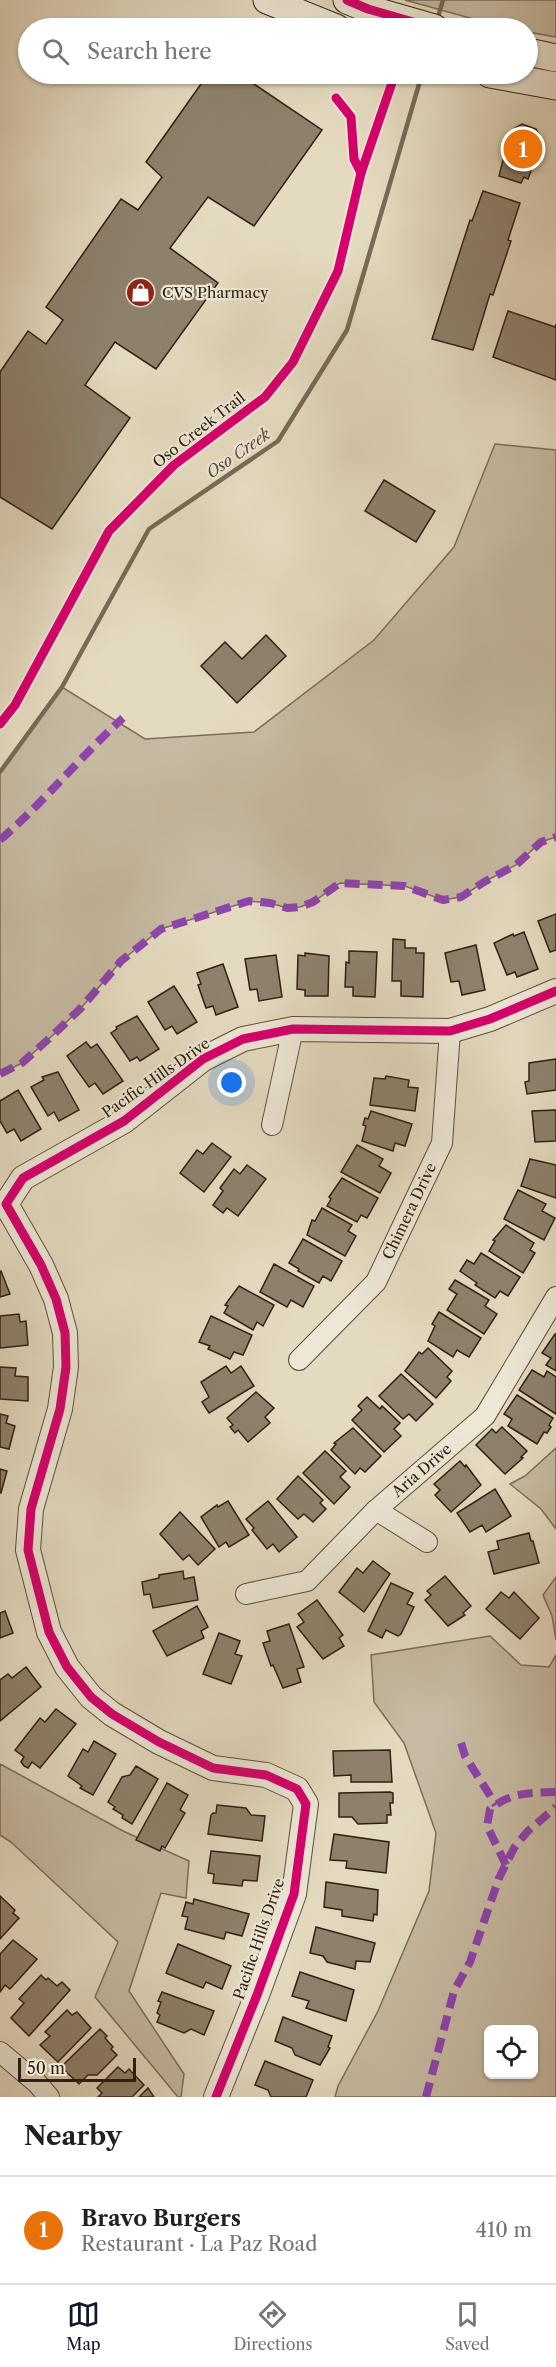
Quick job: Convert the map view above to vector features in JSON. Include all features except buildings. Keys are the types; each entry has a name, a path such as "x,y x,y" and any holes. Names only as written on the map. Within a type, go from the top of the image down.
{"main road":[{"path":"267,0 311,18"},
{"path":"347,0 399,18"},
{"path":"538,54 556,58"},
{"path":"538,83 556,86"}],"street":[{"name":"Pacific Hills Drive","path":"216,2097 294,1894 306,1804 297,1789 266,1775 213,1768 159,1742 112,1714 85,1689 67,1667 54,1641 39,1598 28,1550 32,1509 60,1409 66,1367 65,1333 56,1299 41,1265 6,1204 23,1178 124,1121 203,1059 243,1039 293,1029 450,1032 490,1019 556,991"},
{"path":"272,1125 293,1029"},
{"name":"Chimera Drive","path":"299,1360 376,1282 442,1143 450,1032"},
{"name":"Aria Drive","path":"246,1594 307,1581 376,1510 485,1416 556,1297"},
{"path":"376,1510 427,1542"},
{"path":"0,2052 37,2083 49,2097"}],"shaded area":[{"path":"405,0 556,0 556,37 538,34 538,18 470,18"},
{"path":"495,444 556,450 556,837 541,842 516,865 461,897 443,900 405,886 340,883 313,902 300,907 287,908 270,903 249,901 161,929 121,961 82,1007 22,1063 0,1074 0,772 62,687 145,739 254,732 374,640 454,547"},
{"path":"556,1448 556,1529 541,1509 510,1484 525,1476"},
{"path":"556,1577 556,1640 552,1616 543,1595"},
{"path":"490,1636 521,1665 549,1667 556,1655 556,2097 335,2097 338,2086 378,2011 429,1891 436,1833 404,1743 374,1702 371,1655"},
{"path":"0,1764 123,1831 189,1861 186,1898 161,1893 129,1991 184,2074 181,2097 178,2097 95,1997 118,1942 11,1842 0,1835"}],"waterway":[{"name":"Oso Creek","path":"438,18 443,0"},
{"name":"Oso Creek","path":"0,772 62,687 149,529 278,441 347,330 419,84"}],"marked path":[{"path":"0,840 123,718"},
{"path":"0,1074 22,1063 82,1007 121,961 161,929 249,901 270,903 287,908 300,907 313,902 340,883 405,886 443,900 461,897 516,865 541,842 556,837"},
{"path":"461,1743 465,1756 496,1805"},
{"path":"506,1865 487,1826 490,1809 513,1796 556,1792"},
{"path":"426,2097 454,1991 470,1962 499,1878 514,1848 527,1832 556,1807"}],"cycle path":[{"path":"347,0 399,18"},
{"name":"Oso Creek Trail","path":"0,724 15,705 109,531 174,465 265,397 293,362 338,271 361,173 392,84"},
{"path":"336,98 351,117 354,159 361,173"},
{"path":"216,2097 294,1894 306,1804 297,1789 266,1775 213,1768 159,1742 112,1714 91,1697 67,1667 49,1632 28,1550 31,1509 60,1409 66,1367 65,1333 56,1299 41,1265 6,1204 23,1178 124,1121 203,1059 243,1039 293,1029 450,1031 490,1019 556,991"}],"place":[{"name":"Bravo Burgers","path":"523,149"},
{"name":"CVS Pharmacy","path":"141,293"}]}
